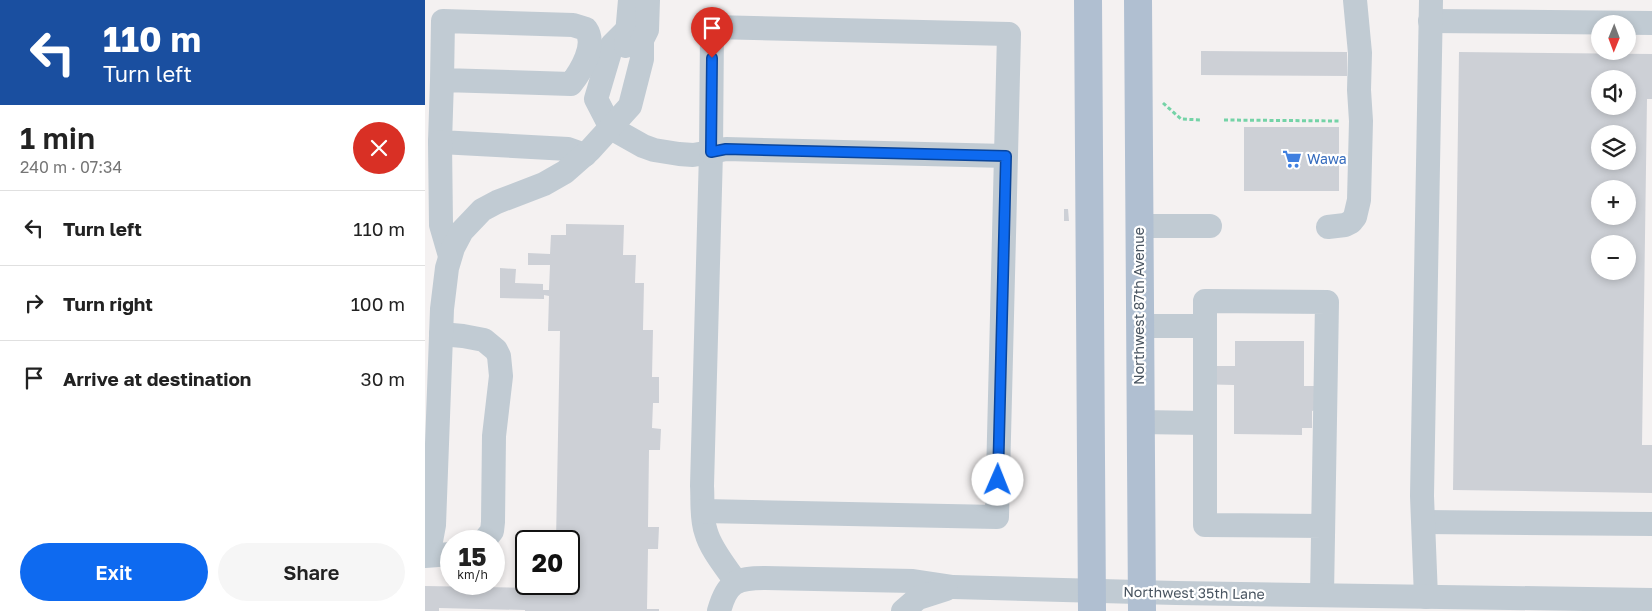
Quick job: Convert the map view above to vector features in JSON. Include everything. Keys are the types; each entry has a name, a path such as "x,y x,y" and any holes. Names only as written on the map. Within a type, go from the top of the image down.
{"main road":[{"path":"1088,0 1092,601"},
{"name":"Northwest 87th Avenue","path":"1138,0 1138,226 1142,602"}],"street":[{"path":"440,554 425,555 431,540 433,525 444,286 450,256 462,231 477,215 497,202 551,180 570,168 585,155 611,128 642,112 656,64 655,45 654,39 637,30 630,0"},
{"path":"611,128 612,99 625,57 648,0"},
{"path":"1328,227 1345,225 1351,222 1358,208 1361,121 1359,90 1360,54 1355,0"},
{"path":"1427,597 1422,496 1430,10 1652,23"},
{"path":"442,80 571,84 585,62 589,43 588,33 580,26 573,25 443,21 440,142 441,225 450,256"},
{"path":"703,511 997,517 1009,34 712,27 703,511 704,526 708,539 736,582 724,594 719,611"},
{"path":"611,128 654,150 693,155 726,149 1006,156"},
{"path":"440,142 568,149 585,155"},
{"path":"441,198 477,215"},
{"path":"1138,226 1210,226"},
{"path":"1323,526 1205,525 1205,301 1327,302 1323,526 1328,600"},
{"path":"1139,326 1205,326"},
{"path":"441,334 484,340 496,350 499,356 501,376 494,436 492,530"},
{"path":"1140,422 1205,423"},
{"path":"1424,522 1652,524"},
{"name":"Northwest 35th Lane","path":"736,582 746,579 765,578 913,581 953,587 1092,601 1261,603 1328,600 1386,604 1427,597 1550,605 1639,603"},
{"path":"903,611 918,598 953,587"}],"path":[{"path":"1163,103 1181,119 1201,120"},
{"path":"1224,120 1339,121"}],"building":[{"path":"1201,51 1347,52 1347,76 1201,75"},
{"path":"1459,52 1591,53 1591,60 1636,60 1636,54 1652,54 1652,99 1647,99 1642,445 1652,445 1652,493 1453,490"},
{"name":"Wawa","path":"1244,127 1339,127 1339,191 1244,191"},
{"path":"1064,209 1068,209 1069,221 1064,221"},
{"path":"566,224 624,225 623,255 636,255 635,283 644,283 643,330 653,330 652,377 659,377 659,403 653,403 652,428 661,429 660,450 649,450 648,527 659,527 658,549 648,549 647,609 659,609 659,611 525,611 439,608 439,611 425,611 425,586 440,586 440,595 505,595 505,587 515,588 515,595 580,595 580,530 556,530 560,331 548,331 549,296 544,295 544,299 500,298 500,268 516,269 515,283 543,284 543,290 549,290 550,265 528,265 528,253 550,254 551,235 566,235"},
{"path":"1235,341 1304,341 1304,386 1315,386 1315,410 1312,411 1312,428 1302,428 1302,435 1234,434 1234,385 1194,384 1194,366 1235,366"}],"place":[{"name":"Wawa","path":"1292,159"}],"route":[{"path":"712,58 711,152 726,149 1006,156 998,480"}]}
